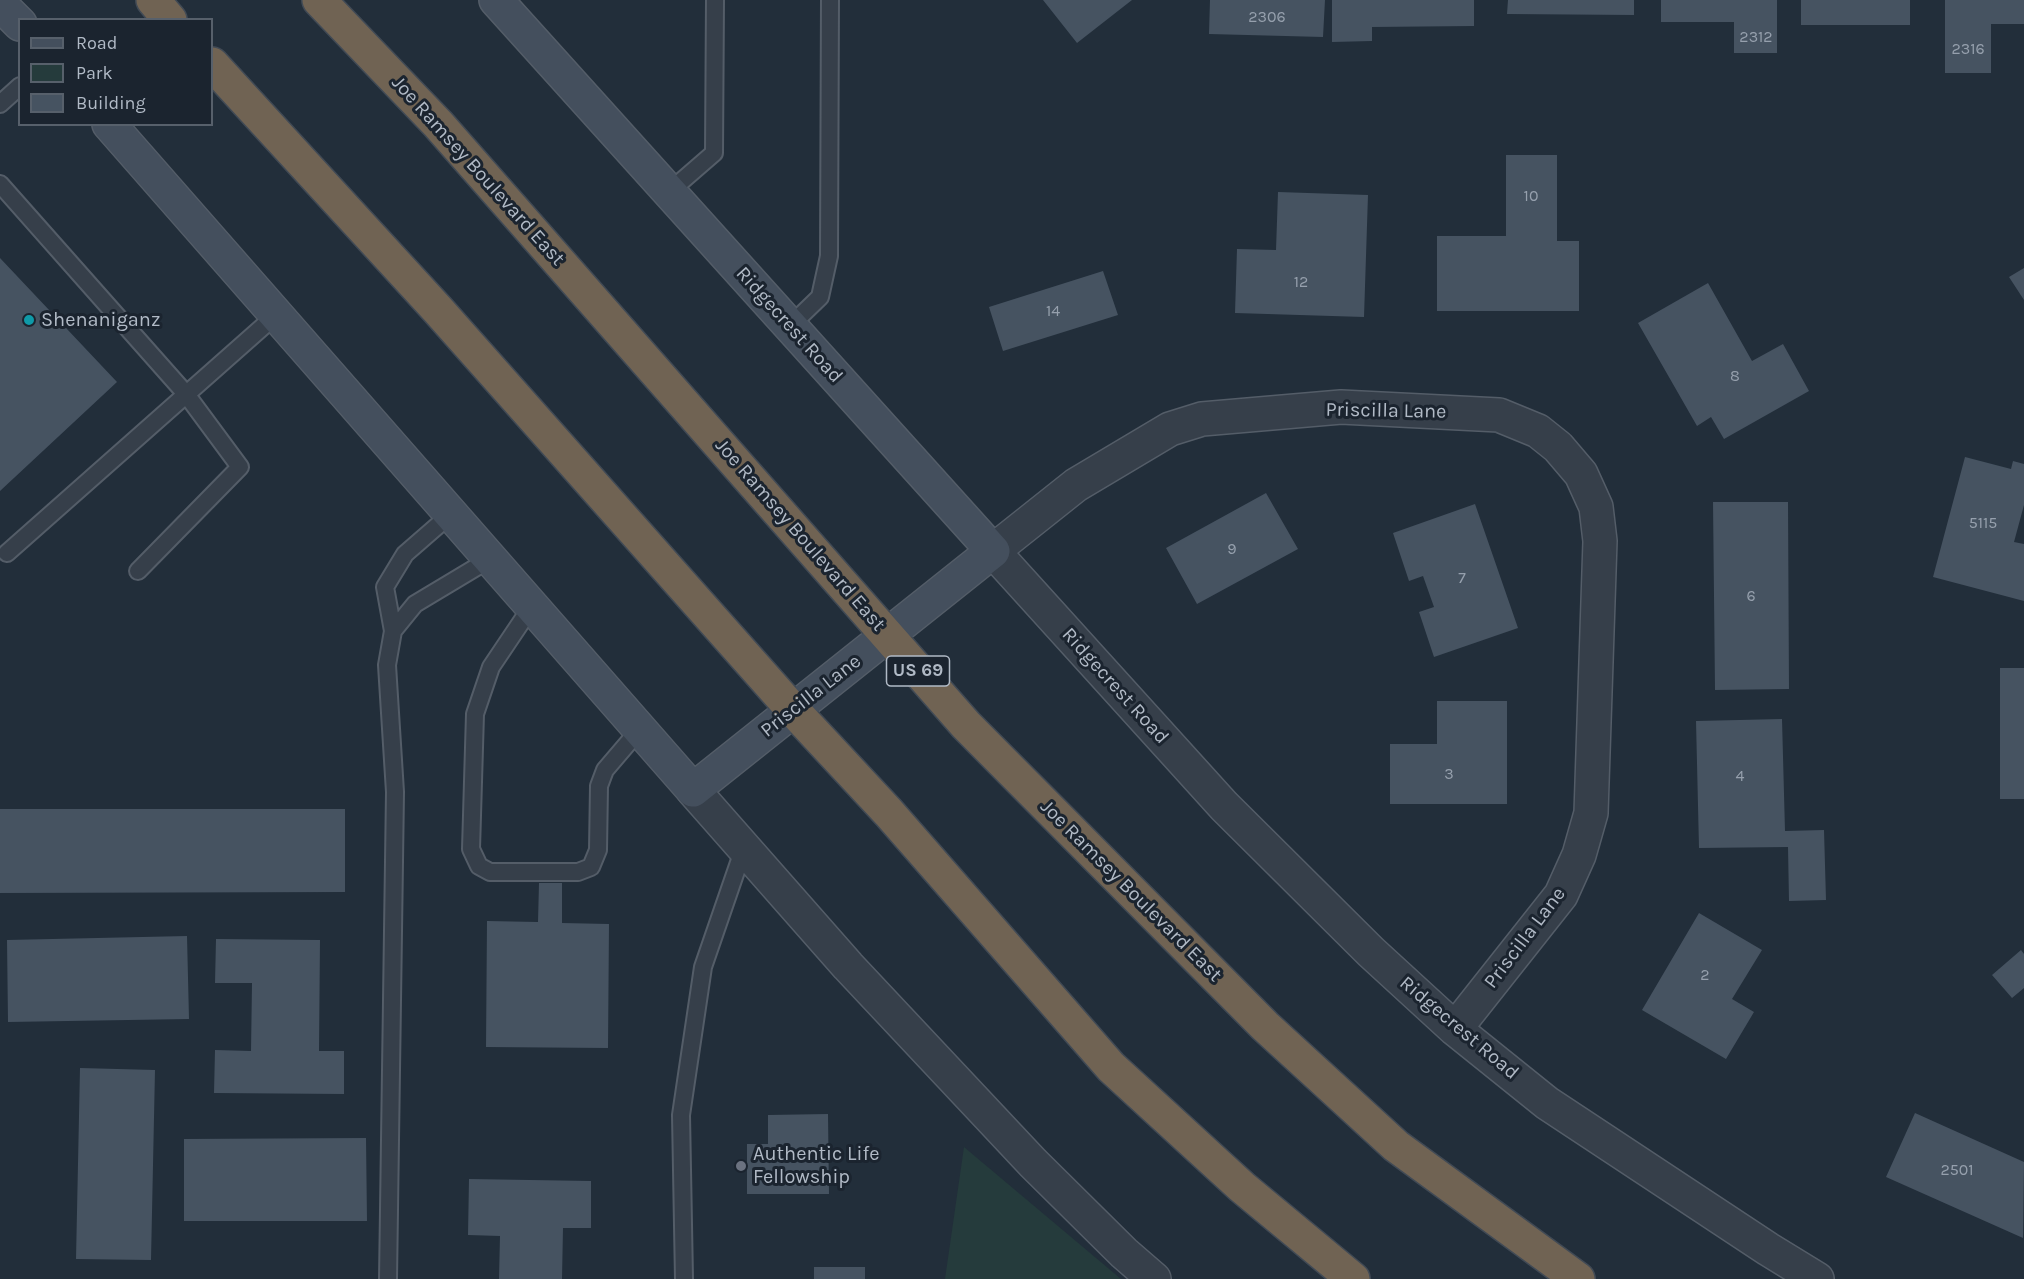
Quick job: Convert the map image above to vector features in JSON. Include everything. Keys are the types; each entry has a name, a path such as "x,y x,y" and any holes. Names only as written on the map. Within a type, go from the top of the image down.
{"highway":[{"path":"153,0 169,18"},
{"name":"Joe Ramsey Boulevard East","path":"319,0 438,124 966,725 1265,1026 1396,1146 1578,1279"},
{"path":"213,65 438,310 794,710 897,822 1111,1067 1242,1187 1353,1279"}],"street":[{"name":"Ridgecrest Road","path":"496,0 1224,806 1371,952 1455,1029 1547,1103 1768,1250 1817,1279"},
{"path":"0,4 18,22"},
{"path":"110,126 848,966 1033,1163 1154,1279"},
{"name":"Priscilla Lane","path":"693,790 1076,485 1170,429 1202,419 1341,407 1499,415 1538,431 1558,447 1581,474 1596,507 1600,541 1591,813 1579,855 1561,896 1455,1029"}],"lane":[{"path":"669,192 714,153 715,0"},
{"path":"790,326 820,297 829,256 830,0"},
{"path":"0,104 18,88"},
{"path":"0,184 186,394 240,467 138,571"},
{"path":"7,553 276,315"},
{"path":"388,1279 395,792 387,665 393,631 385,587 405,554 451,514"},
{"path":"393,631 415,604 490,559"},
{"path":"531,606 491,667 475,714 471,849 479,866 490,872 578,872 591,867 598,850 599,786 605,770 640,729"},
{"path":"684,1279 681,1115 703,967 744,848"}],"green space":[{"path":"964,1147 1121,1279 945,1279"}],"building":[{"path":"1043,0 1132,0 1077,43"},
{"path":"1210,0 1325,0 1323,37 1209,34"},
{"path":"1332,0 1474,0 1474,26 1372,27 1372,41 1332,42"},
{"path":"1508,0 1634,0 1634,15 1507,14"},
{"path":"1661,0 1777,0 1777,53 1734,53 1734,22 1661,22"},
{"path":"1801,0 1910,0 1910,25 1801,25"},
{"path":"1945,0 2024,0 2024,24 1991,24 1991,73 1945,73"},
{"path":"1506,155 1557,155 1557,241 1579,241 1579,311 1437,311 1437,236 1506,236"},
{"path":"1278,192 1368,195 1364,317 1235,313 1237,249 1276,250"},
{"name":"Shenaniganz","path":"0,258 117,382 0,491"},
{"path":"2024,268 2024,300 2009,277"},
{"path":"1103,271 1118,315 1003,351 989,307"},
{"path":"1708,283 1752,361 1783,344 1809,391 1724,439 1711,417 1697,426 1638,323"},
{"path":"1965,457 2011,469 2013,461 2024,464 2024,505 2014,542 2024,544 2024,601 1933,577"},
{"path":"1266,493 1298,549 1197,604 1166,548"},
{"path":"1713,502 1788,502 1789,689 1715,690"},
{"path":"1475,504 1518,628 1434,657 1419,612 1434,607 1423,576 1409,581 1393,533"},
{"path":"2000,668 2024,668 2024,799 2000,799"},
{"path":"1437,701 1507,701 1507,804 1390,804 1390,744 1437,744"},
{"path":"1782,719 1785,831 1824,830 1826,900 1789,901 1788,847 1699,848 1696,721"},
{"path":"0,809 345,809 345,892 0,893"},
{"path":"539,883 562,883 562,923 609,924 608,1048 486,1047 487,921 538,922"},
{"path":"1699,913 1762,950 1732,999 1754,1012 1726,1059 1642,1010"},
{"path":"187,936 189,1019 8,1022 7,940"},
{"path":"216,939 320,940 319,1051 344,1051 344,1094 214,1093 215,1050 251,1051 252,983 215,983"},
{"path":"2021,950 2024,954 2024,988 2012,998 1992,975"},
{"path":"80,1068 155,1070 151,1260 76,1259"},
{"path":"1915,1113 2024,1162 2023,1238 1886,1177"},
{"path":"828,1114 829,1194 747,1194 747,1144 768,1144 768,1115"},
{"path":"366,1138 367,1221 184,1221 184,1139"},
{"path":"469,1179 591,1181 591,1228 563,1228 562,1279 499,1279 500,1236 468,1235"},
{"path":"814,1267 865,1267 865,1279 814,1279"}],"place":[{"name":"Shenaniganz","path":"29,320"},
{"name":"Authentic Life Fellowship","path":"741,1166"}]}
